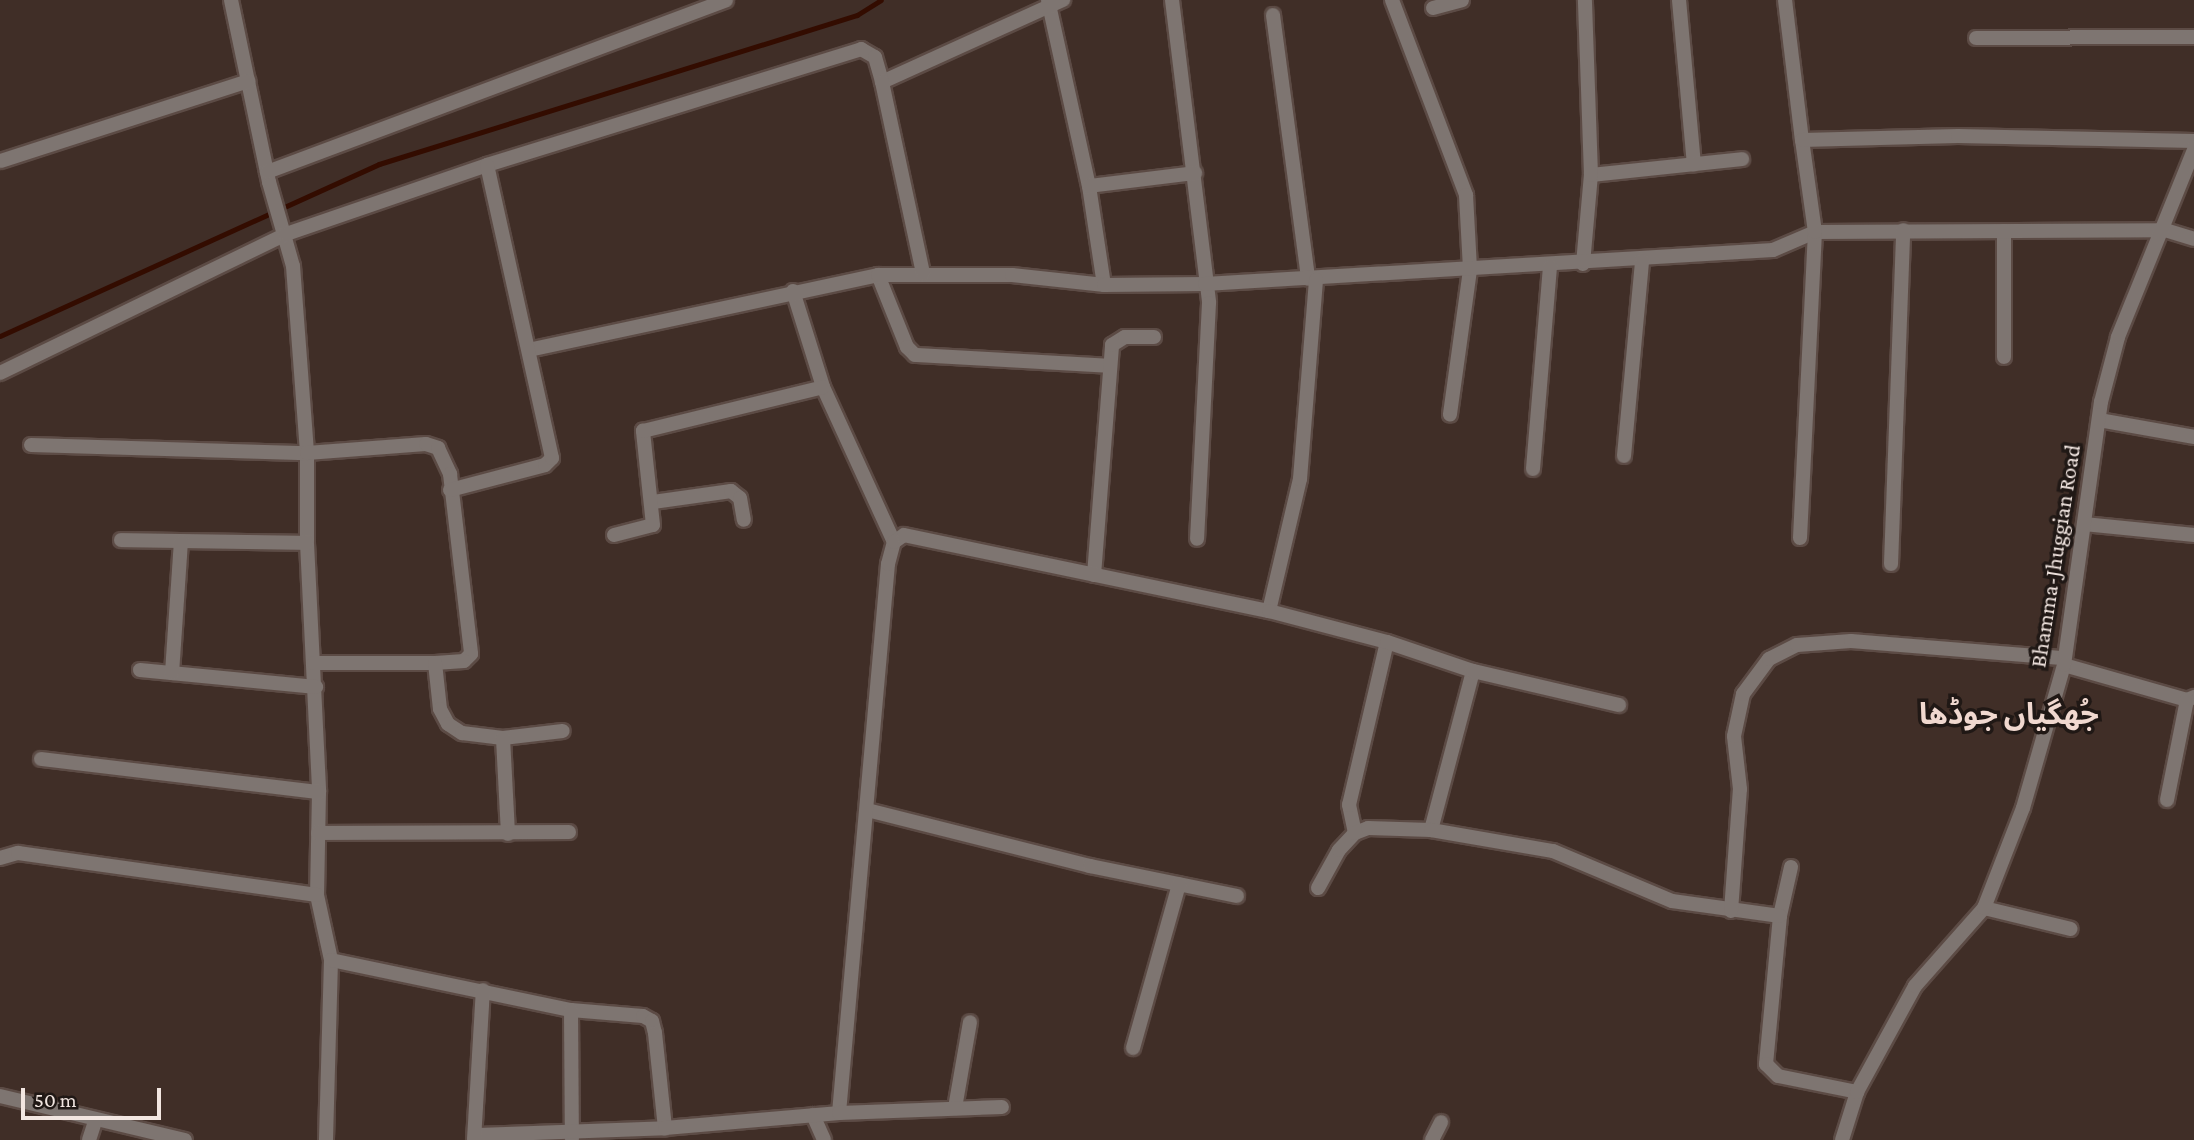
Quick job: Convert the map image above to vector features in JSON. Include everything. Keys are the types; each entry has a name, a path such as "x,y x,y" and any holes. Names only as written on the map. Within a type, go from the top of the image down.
{"street":[{"path":"231,0 268,177 293,266 307,453 307,543 316,687 319,792 317,895 331,960 326,1140"},
{"path":"268,177 726,0"},
{"path":"1172,0 1195,173 1210,346 1197,539"},
{"path":"1392,0 1466,195 1470,270 1450,415"},
{"path":"1433,8 1462,0"},
{"path":"1583,264 1591,175 1585,0"},
{"path":"1679,0 1694,164"},
{"path":"1784,0 1815,232 1800,538"},
{"path":"882,82 1054,1 1089,186 1104,285"},
{"path":"1269,611 1300,479 1312,280 1273,15"},
{"path":"1976,38 2194,37"},
{"path":"0,373 283,227 861,49 875,57 882,82 923,274"},
{"path":"1,161 248,81"},
{"path":"1802,141 1958,136 2194,150"},
{"name":"Bhamma-Jhuggian Road","path":"1842,1140 1857,1093 1915,986 1984,908 2023,808 2064,662 2099,420 2118,337 2165,230 2194,150"},
{"path":"1591,175 1742,159"},
{"path":"450,490 545,464 552,458 487,165"},
{"path":"1089,186 1195,173"},
{"path":"1891,564 1903,230"},
{"path":"529,351 793,291 878,275 1013,275 1104,285 1205,284 1550,267 1773,250 1815,232 2165,230 2194,239"},
{"path":"2004,231 2004,357"},
{"path":"1624,456 1642,261"},
{"path":"1533,469 1550,267"},
{"path":"878,275 907,347 915,355 1110,366"},
{"path":"793,291 823,387 894,542 888,564 839,1113"},
{"path":"1094,575 1112,345 1118,339 1154,337"},
{"path":"614,535 653,525 653,502 643,431 823,387"},
{"path":"2099,420 2194,436"},
{"path":"31,445 307,453 426,444 438,447 447,460 473,643 471,654 464,661 435,663 314,663"},
{"path":"653,502 731,491 740,498 744,520"},
{"path":"2084,524 2194,535"},
{"path":"894,542 914,535 1269,611 1387,642 1473,671 1619,705"},
{"path":"121,540 307,543"},
{"path":"172,673 181,542"},
{"path":"1731,911 1740,789 1734,736 1743,694 1769,659 1797,645 1851,641 2064,662 2191,698 2166,800"},
{"path":"1355,833 1349,805 1387,642"},
{"path":"435,663 440,709 449,724 462,733 503,738 563,731"},
{"path":"140,670 316,687"},
{"path":"1431,830 1473,671"},
{"path":"503,738 508,834"},
{"path":"41,760 319,792"},
{"path":"867,810 1237,896"},
{"path":"1318,888 1339,850 1355,833 1368,828 1431,830 1553,851 1672,901 1780,916"},
{"path":"318,833 569,832"},
{"path":"0,858 30,854 317,895"},
{"path":"1791,867 1780,916 1766,1064 1778,1076 1857,1093"},
{"path":"1133,1048 1179,884"},
{"path":"1984,908 2071,929"},
{"path":"331,960 571,1010 643,1016 652,1021 659,1132"},
{"path":"483,990 476,1137 659,1132 839,1113 1002,1107"},
{"path":"571,1010 572,1136"},
{"path":"955,1108 970,1022"},
{"path":"0,1096 183,1140"},
{"path":"813,1115 824,1140"},
{"path":"89,1140 95,1121"},
{"path":"1432,1140 1441,1122"}],"waterway":[{"path":"0,336 379,164 857,15 881,0"}],"district":[{"name":"جُھگیاں جوڈھا","path":"2009,714"}]}
